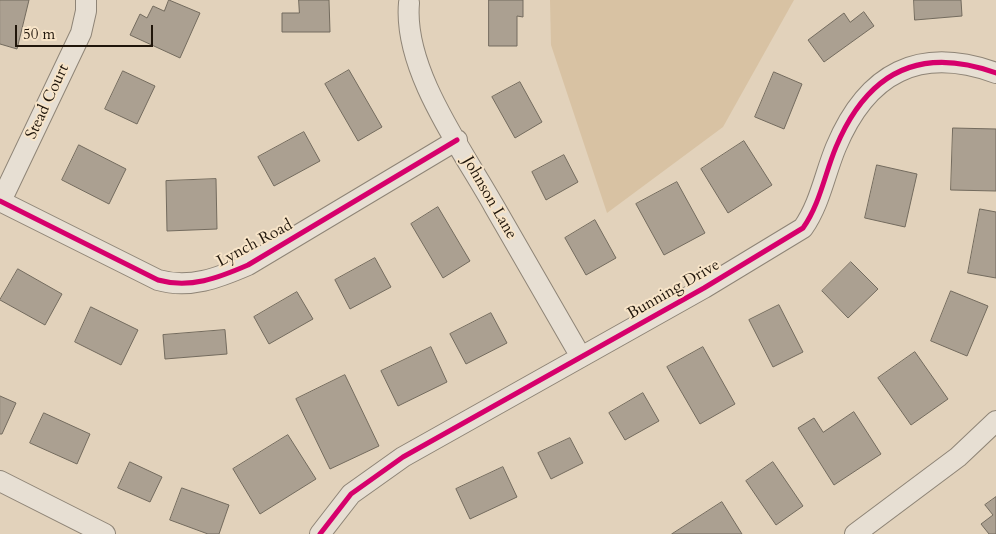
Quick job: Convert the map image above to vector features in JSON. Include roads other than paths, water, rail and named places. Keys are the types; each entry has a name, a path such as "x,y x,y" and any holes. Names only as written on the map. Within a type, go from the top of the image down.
{"street":[{"name":"Stead Court","path":"1,201 81,33 86,0"},
{"name":"Johnson Lane","path":"410,3 408,20 414,52 433,99 581,357"},
{"name":"Bunning Drive","path":"320,534 351,494 376,474 704,288 803,228 810,217 836,147 852,112 866,96 893,73 918,64 948,62 973,65 996,73"},
{"name":"Lynch Road","path":"1,201 158,280 172,284 193,284 217,278 248,265 457,140"},
{"path":"855,534 958,457 996,421"},
{"path":"0,481 105,534"}]}
